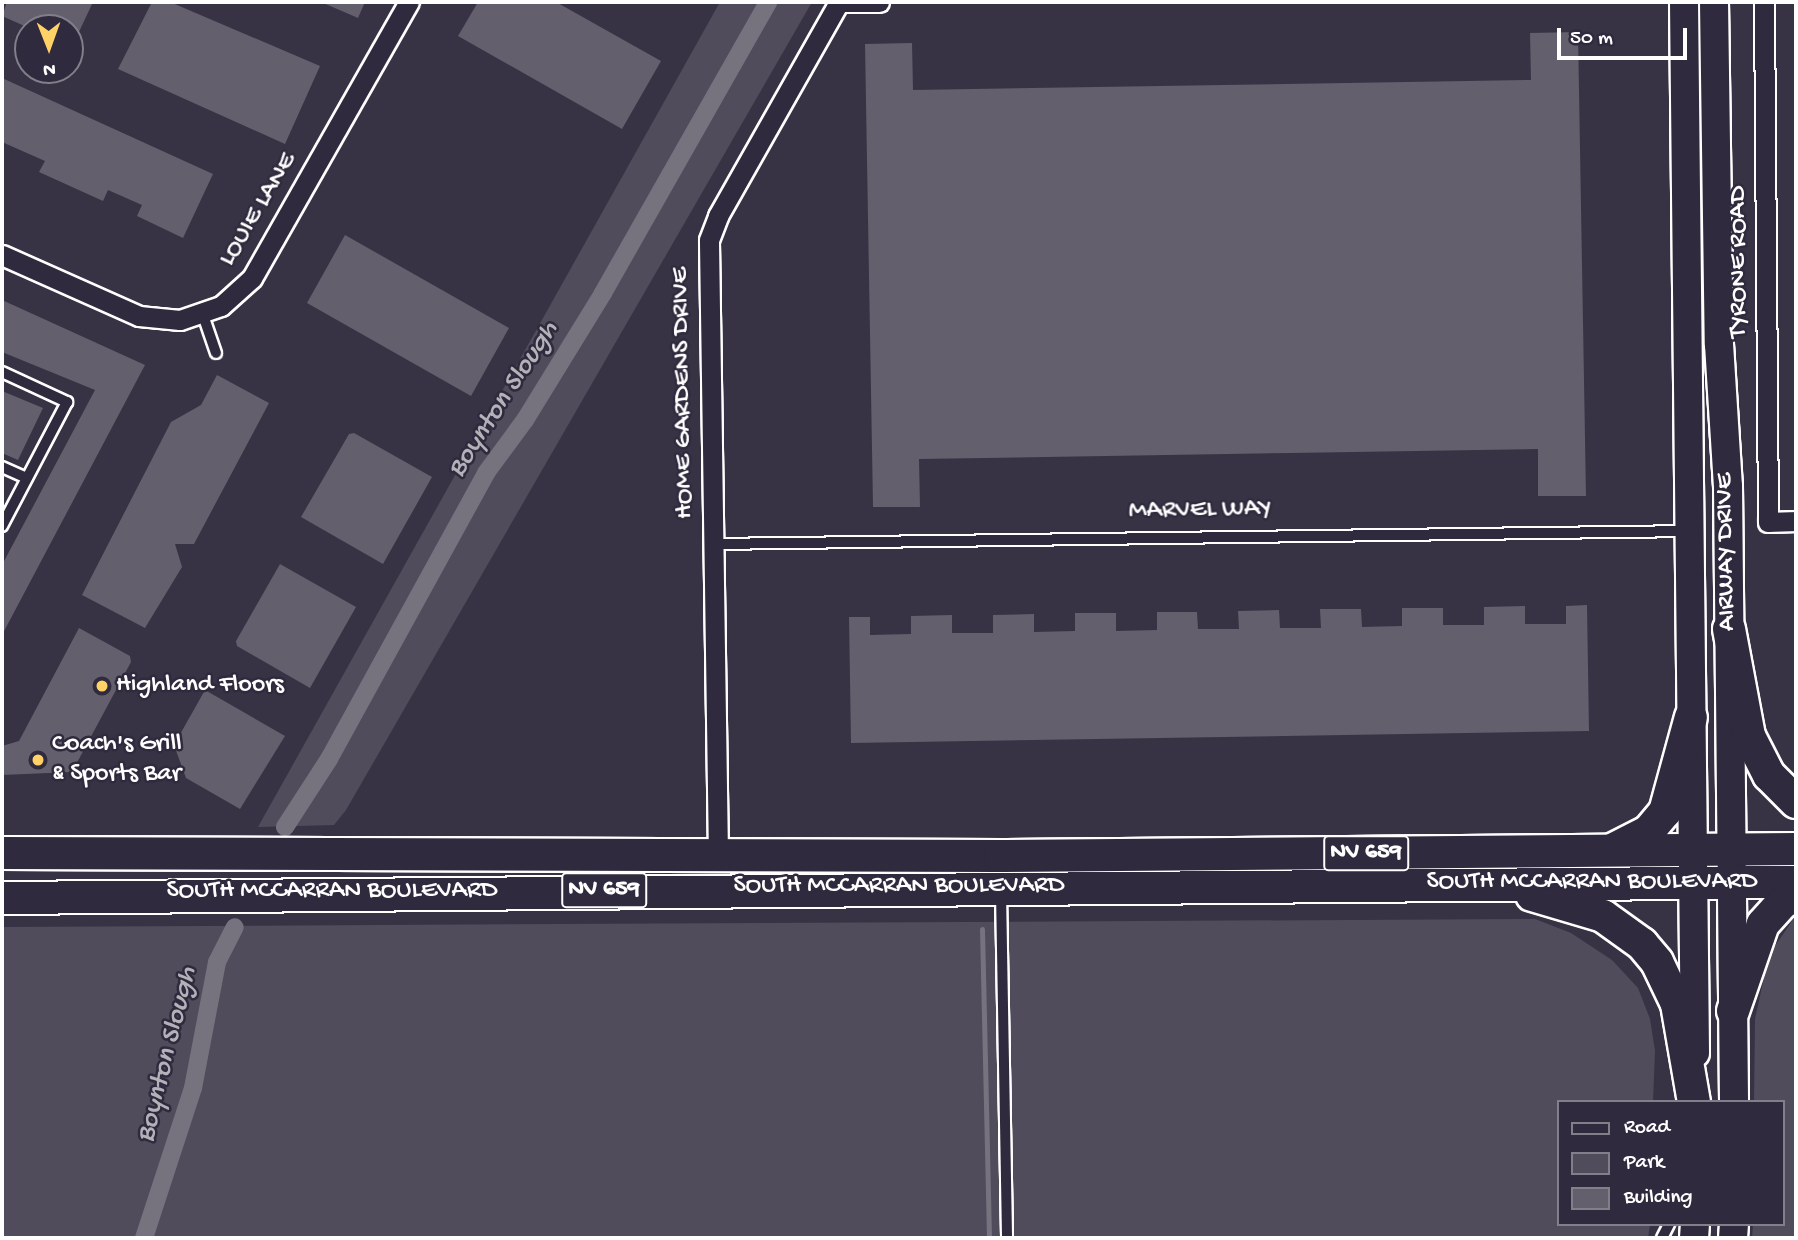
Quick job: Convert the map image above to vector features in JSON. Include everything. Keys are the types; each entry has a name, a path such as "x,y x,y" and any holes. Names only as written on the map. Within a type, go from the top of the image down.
{"main road":[{"name":"AIRWAY DRIVE","path":"1685,2 1695,1100"},
{"name":"AIRWAY DRIVE","path":"1714,2 1729,629 1734,1100"},
{"path":"1729,629 1749,736 1769,775 1796,802"},
{"path":"1610,851 1647,832 1663,816 1691,717"},
{"name":"SOUTH MCCARRAN BOULEVARD","path":"2,898 401,892 1000,867 1610,851 1796,849"},
{"name":"SOUTH MCCARRAN BOULEVARD","path":"2,852 718,856 1479,884 1796,882"},
{"path":"401,892 502,875 683,874 718,856"},
{"path":"1479,884 1576,906 1602,916 1642,944 1663,972 1677,1004 1695,1100"},
{"path":"1733,1010 1763,924 1783,902 1796,895"}],"street":[{"name":"LOUIE LANE","path":"2,255 139,317 180,320 221,306 251,278 409,2"},
{"name":"HOME GARDENS DRIVE","path":"718,856 709,240 718,216 839,2 879,2"},
{"name":"TYRONE ROAD","path":"1764,2 1768,522 1796,521"}],"lane":[{"path":"203,314 216,353"},
{"path":"2,372 67,402 2,526"},
{"path":"2,467 27,478"},
{"name":"MARVEL WAY","path":"713,544 1688,531"},
{"path":"1000,867 1007,1238"}],"green space":[{"path":"720,2 812,2 346,810 334,825 258,827"},
{"path":"1796,915 1796,1238 1752,1238 1753,1226 1784,1226 1784,1100 1754,1100 1755,1019 1769,955"},
{"path":"1535,919 1571,933 1612,960 1638,988 1650,1019 1655,1051 1653,1100 1556,1100 1556,1226 1650,1226 1648,1238 2,1238 2,927"}],"building":[{"path":"7,2 93,2 84,21 84,14 14,14 14,21 2,16"},
{"path":"152,2 170,2 320,66 285,144 118,69"},
{"path":"321,2 365,2 358,18"},
{"path":"478,2 556,2 661,61 622,129 458,36"},
{"path":"1578,32 1586,496 1538,496 1538,449 919,459 920,507 873,507 865,44 912,43 913,90 1531,80 1530,33"},
{"path":"2,78 213,174 183,238 137,216 142,205 108,190 103,201 39,172 45,161 2,142"},
{"path":"345,235 509,328 471,396 307,303"},
{"path":"2,300 145,365 2,635 2,565 95,390 2,352"},
{"path":"217,375 269,403 194,544 175,544 182,567 145,628 82,595 171,422 201,405"},
{"path":"2,391 43,408 18,460 2,453"},
{"path":"354,433 432,477 383,564 301,517 349,434"},
{"path":"280,564 356,607 310,688 237,646 236,641"},
{"path":"1587,605 1589,731 851,743 849,617 870,617 870,635 911,634 911,616 952,615 952,633 993,633 993,615 1034,614 1034,632 1075,631 1075,613 1116,613 1116,631 1157,630 1157,612 1197,612 1198,629 1239,629 1238,611 1279,610 1280,628 1321,628 1320,609 1361,609 1362,627 1402,626 1402,608 1443,608 1443,625 1484,625 1484,607 1525,606 1525,624 1566,624 1566,606"},
{"path":"79,628 130,656 131,662 72,772 2,775 2,746 19,741"},
{"path":"205,690 285,736 240,809 186,778 174,745"}],"waterway":[{"name":"Boynton Slough","path":"285,827 329,759 486,473 525,420 603,293 768,2"},
{"name":"Boynton Slough","path":"144,1238 193,1088 217,962 235,927"},
{"path":"982,929 989,1238"}],"place":[{"name":"Highland Floors","path":"102,686"},
{"name":"Coach's Grill & Sports Bar","path":"38,760"}]}
